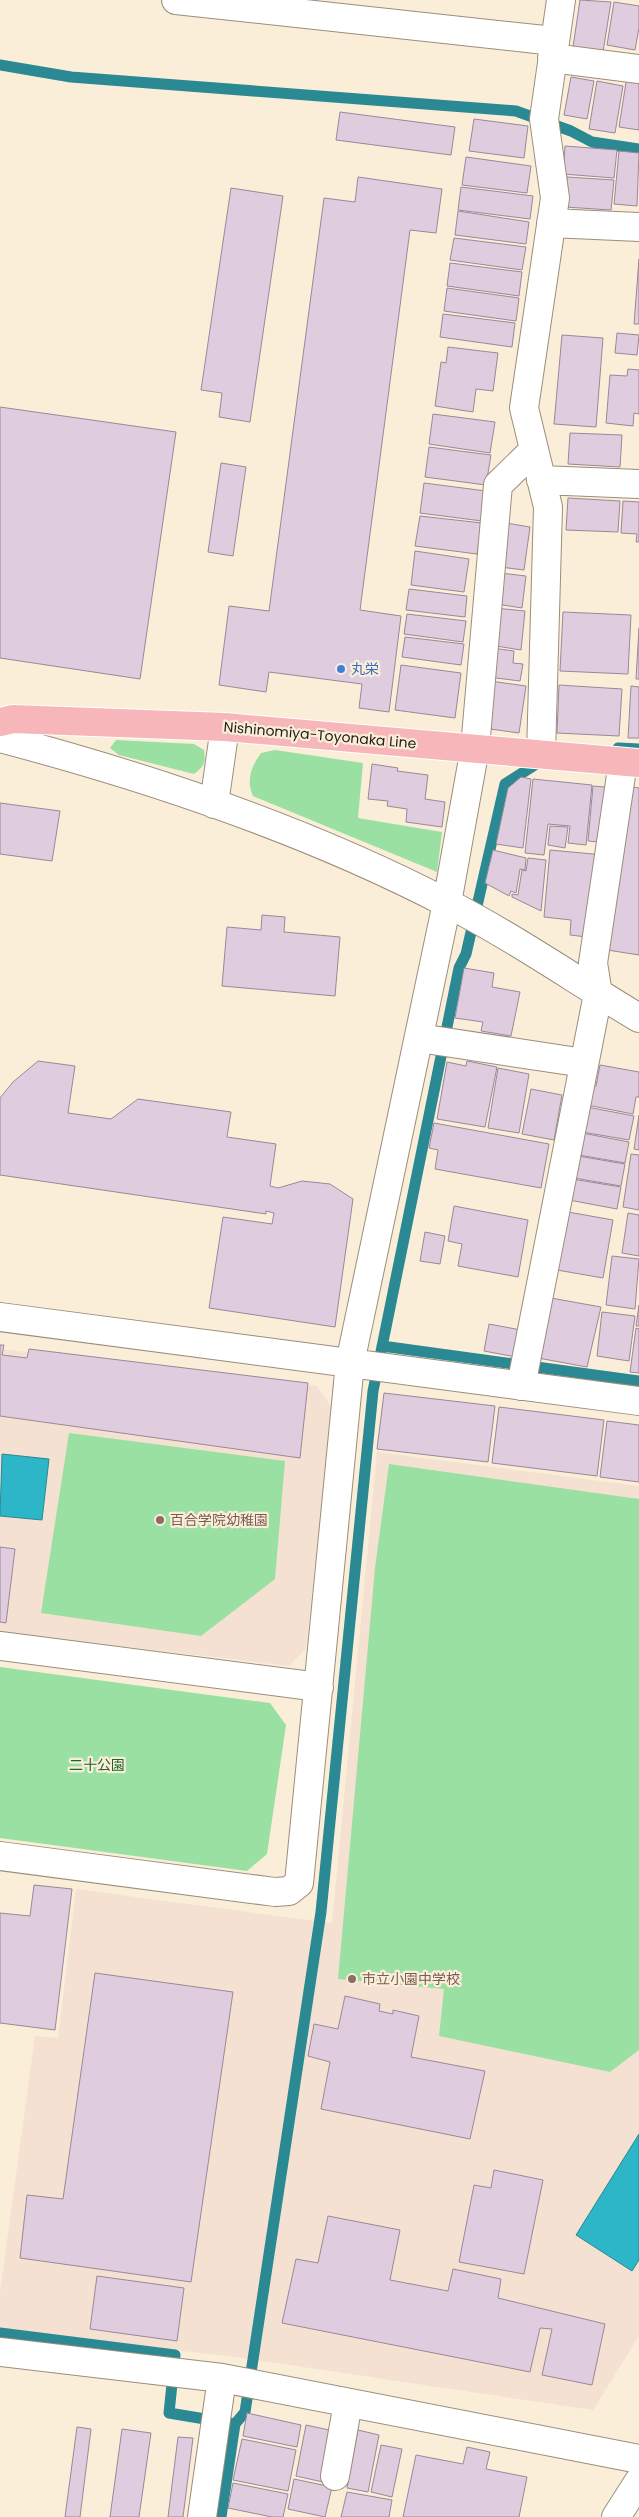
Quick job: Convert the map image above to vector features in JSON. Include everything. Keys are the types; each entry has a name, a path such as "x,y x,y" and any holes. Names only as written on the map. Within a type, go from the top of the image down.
{"main road":[{"name":"Nishinomiya-Toyonaka Line","path":"0,722 13,719 225,727 631,762"}],"street":[{"path":"176,0 553,49 639,69"},
{"path":"541,754 548,507 524,408 555,198 544,119 560,0"},
{"path":"551,223 639,227"},
{"path":"0,1856 275,1892 289,1891 299,1883 350,1363 447,903 475,748 498,484 534,450"},
{"path":"541,480 639,484"},
{"path":"214,804 225,727"},
{"path":"0,738 214,804 336,851 447,903 639,1018"},
{"path":"521,1386 598,994 593,963 631,762"},
{"path":"418,1038 584,1063"},
{"path":"0,1317 639,1401"},
{"path":"0,1646 319,1687"},
{"path":"0,2352 222,2378 639,2459"},
{"path":"202,2517 222,2378"},
{"path":"335,2476 348,2402"},
{"path":"616,2517 639,2481"}],"shaded area":[{"name":"百合学院幼稚園","path":"0,1349 317,1386 332,1408 306,1649 289,1666 0,1632"},
{"name":"市立小園中学校","path":"377,1452 639,1486 639,2336 593,2410 235,2357 0,2330 0,2292 35,2036 58,2038 76,1889 332,1923"}],"green space":[{"path":"116,740 194,744 204,750 205,758 200,769 194,774 119,755 110,748"},
{"path":"275,750 363,763 358,818 442,832 437,872 253,796 250,779 255,763 261,753"},
{"path":"69,1433 285,1461 275,1579 201,1636 41,1613"},
{"path":"389,1464 639,1499 639,2050 610,2072 439,2036 444,1989 338,1979 375,1568"},
{"name":"二十公園","path":"0,1667 270,1703 286,1725 267,1854 247,1871 0,1838"}],"water":[{"path":"2,1454 49,1459 42,1520 0,1516"},
{"path":"639,2134 639,2260 632,2271 576,2235"}],"building":[{"path":"580,0 611,2 603,52 573,47"},
{"path":"614,2 639,6 639,28 635,50 607,45"},
{"path":"627,76 639,78 639,130 619,127"},
{"path":"571,77 594,81 587,119 564,115"},
{"path":"597,81 623,86 615,133 589,129"},
{"path":"340,112 455,127 451,155 336,140"},
{"path":"474,119 528,126 524,158 469,151"},
{"path":"565,146 617,150 614,178 563,174"},
{"path":"619,151 639,153 637,206 614,204"},
{"path":"466,157 531,166 527,193 462,185"},
{"path":"358,177 442,189 436,233 410,230 360,610 401,616 389,712 359,708 362,684 269,672 266,692 219,685 229,606 269,611 324,198 355,202"},
{"path":"567,177 614,180 611,210 565,207"},
{"path":"461,187 533,196 530,219 458,210"},
{"path":"231,188 283,196 250,422 219,417 222,393 201,390"},
{"path":"458,211 529,222 526,244 455,235"},
{"path":"454,238 526,247 522,270 450,260"},
{"path":"639,259 639,324 634,324"},
{"path":"450,263 522,272 519,296 447,286"},
{"path":"447,288 519,298 516,321 444,311"},
{"path":"443,314 515,323 512,347 440,337"},
{"path":"617,333 639,335 637,355 615,353"},
{"path":"562,335 603,338 596,427 554,424"},
{"path":"448,347 498,353 493,391 476,389 473,412 435,406 441,362 446,363"},
{"path":"628,369 639,370 639,414 634,413 633,426 606,423 610,375 627,376"},
{"path":"0,407 176,432 140,679 0,658"},
{"path":"433,414 495,422 490,453 429,444"},
{"path":"570,433 622,435 620,467 568,464"},
{"path":"429,447 491,455 486,485 425,477"},
{"path":"221,463 246,467 233,556 208,552"},
{"path":"424,483 486,491 482,521 420,513"},
{"path":"568,498 620,501 618,532 566,530"},
{"path":"623,501 639,502 639,542 636,542 637,534 621,533"},
{"path":"420,516 482,523 477,554 415,546"},
{"path":"506,523 530,527 524,570 500,567"},
{"path":"415,551 469,559 464,592 411,585"},
{"path":"500,573 526,576 522,608 496,604"},
{"path":"409,589 467,596 465,617 406,610"},
{"path":"495,608 525,611 521,650 490,645"},
{"path":"563,612 631,615 628,674 560,671"},
{"path":"407,614 466,621 463,642 404,634"},
{"path":"639,628 639,679 636,679"},
{"path":"405,637 464,644 461,665 402,657"},
{"path":"492,648 514,651 513,663 523,664 520,681 488,677"},
{"path":"401,665 461,673 455,718 395,710"},
{"path":"490,681 526,686 519,733 483,728"},
{"path":"559,685 622,689 619,736 557,733"},
{"path":"631,686 639,687 639,738 628,738"},
{"path":"372,764 398,768 397,771 428,775 425,799 445,802 442,827 406,822 407,809 387,806 388,801 368,799"},
{"path":"521,777 531,779 523,848 496,844 508,788"},
{"path":"533,779 592,785 586,845 568,843 570,826 548,824 544,855 525,853"},
{"path":"593,786 615,788 609,843 588,841"},
{"path":"625,786 639,788 639,955 601,949"},
{"path":"0,803 60,811 52,861 0,854"},
{"path":"550,826 568,827 565,848 548,845"},
{"path":"493,850 526,858 525,870 520,869 516,893 511,891 509,896 485,883"},
{"path":"550,850 604,855 595,938 570,935 571,920 544,917"},
{"path":"528,858 546,860 541,911 512,897 512,894 518,895 522,870 526,871"},
{"path":"262,915 285,917 284,932 340,937 335,996 222,986 227,927 261,930"},
{"path":"464,968 494,973 492,987 520,992 511,1036 481,1031 483,1022 455,1018"},
{"path":"38,1061 75,1066 68,1113 111,1119 138,1099 231,1112 227,1137 276,1144 270,1186 278,1188 302,1181 330,1184 353,1199 335,1327 209,1308 223,1217 272,1224 274,1213 266,1211 266,1214 0,1175 0,1098 13,1082"},
{"path":"467,1061 497,1067 485,1127 437,1119 447,1062 466,1066"},
{"path":"600,1065 639,1072 639,1097 636,1097 633,1114 587,1105 591,1085 596,1086"},
{"path":"498,1068 529,1074 519,1133 488,1128"},
{"path":"531,1089 562,1095 554,1140 522,1134"},
{"path":"587,1107 634,1116 629,1140 582,1132"},
{"path":"639,1115 639,1150 634,1149"},
{"path":"434,1123 549,1144 541,1188 435,1169 438,1150 429,1148"},
{"path":"582,1133 629,1142 625,1163 579,1155"},
{"path":"631,1154 639,1155 639,1210 623,1207"},
{"path":"578,1156 625,1164 621,1186 574,1178"},
{"path":"572,1179 621,1187 617,1209 569,1200"},
{"path":"454,1206 528,1220 518,1277 458,1266 462,1244 448,1241"},
{"path":"568,1212 613,1220 603,1278 557,1270"},
{"path":"628,1213 639,1215 639,1256 622,1253"},
{"path":"425,1232 445,1236 440,1264 420,1261"},
{"path":"612,1256 639,1259 635,1309 606,1305"},
{"path":"551,1298 601,1307 587,1367 538,1358"},
{"path":"639,1305 639,1326 636,1326"},
{"path":"602,1312 635,1316 629,1361 597,1356"},
{"path":"489,1324 521,1330 516,1357 484,1351"},
{"path":"636,1328 639,1329 639,1373 630,1372"},
{"path":"0,1345 4,1345 2,1355 27,1358 29,1349 308,1383 300,1458 0,1416"},
{"path":"384,1393 495,1406 488,1462 377,1449"},
{"path":"499,1407 604,1420 597,1476 492,1463"},
{"path":"607,1421 639,1425 639,1482 600,1477"},
{"path":"0,1547 15,1549 6,1623 0,1622"},
{"path":"34,1885 72,1889 55,2030 0,2023 0,1913 30,1916"},
{"path":"95,1973 233,1992 191,2282 20,2258 27,2195 63,2199"},
{"path":"345,1996 380,2004 379,2011 393,2014 393,2010 419,2016 411,2057 485,2071 470,2139 321,2109 330,2062 308,2056 314,2024 338,2029"},
{"path":"494,2170 543,2180 524,2274 459,2262 474,2185 491,2188"},
{"path":"328,2216 400,2230 390,2280 448,2291 453,2269 501,2279 498,2298 605,2324 592,2385 542,2375 552,2329 540,2328 530,2372 282,2323 296,2259 318,2263"},
{"path":"97,2276 184,2288 177,2341 90,2329"},
{"path":"247,2413 301,2425 297,2447 243,2436"},
{"path":"306,2425 334,2431 323,2482 296,2476"},
{"path":"77,2427 91,2429 80,2517 65,2517"},
{"path":"122,2429 151,2433 139,2517 110,2517"},
{"path":"358,2430 379,2435 368,2492 347,2488"},
{"path":"178,2437 193,2438 183,2517 168,2517"},
{"path":"242,2439 296,2450 288,2491 233,2480"},
{"path":"381,2445 402,2449 392,2497 371,2492"},
{"path":"467,2447 490,2452 486,2469 527,2477 519,2517 403,2517 416,2455 463,2464"},
{"path":"294,2479 332,2487 325,2517 288,2509"},
{"path":"233,2483 288,2494 283,2517 272,2517 228,2508"},
{"path":"347,2492 392,2500 389,2517 341,2517"}],"waterway":[{"path":"0,65 71,77 516,111 571,131 592,142 639,149"},
{"path":"618,748 639,749"},
{"path":"235,2424 245,2412 321,1912 373,1391 459,968 466,954 505,784 544,759"},
{"path":"382,1346 639,1381"},
{"path":"0,2333 175,2355 169,2413 235,2424 221,2517"}],"place":[{"name":"丸栄","path":"341,669"},
{"name":"百合学院幼稚園","path":"160,1520"},
{"name":"市立小園中学校","path":"352,1979"}]}
